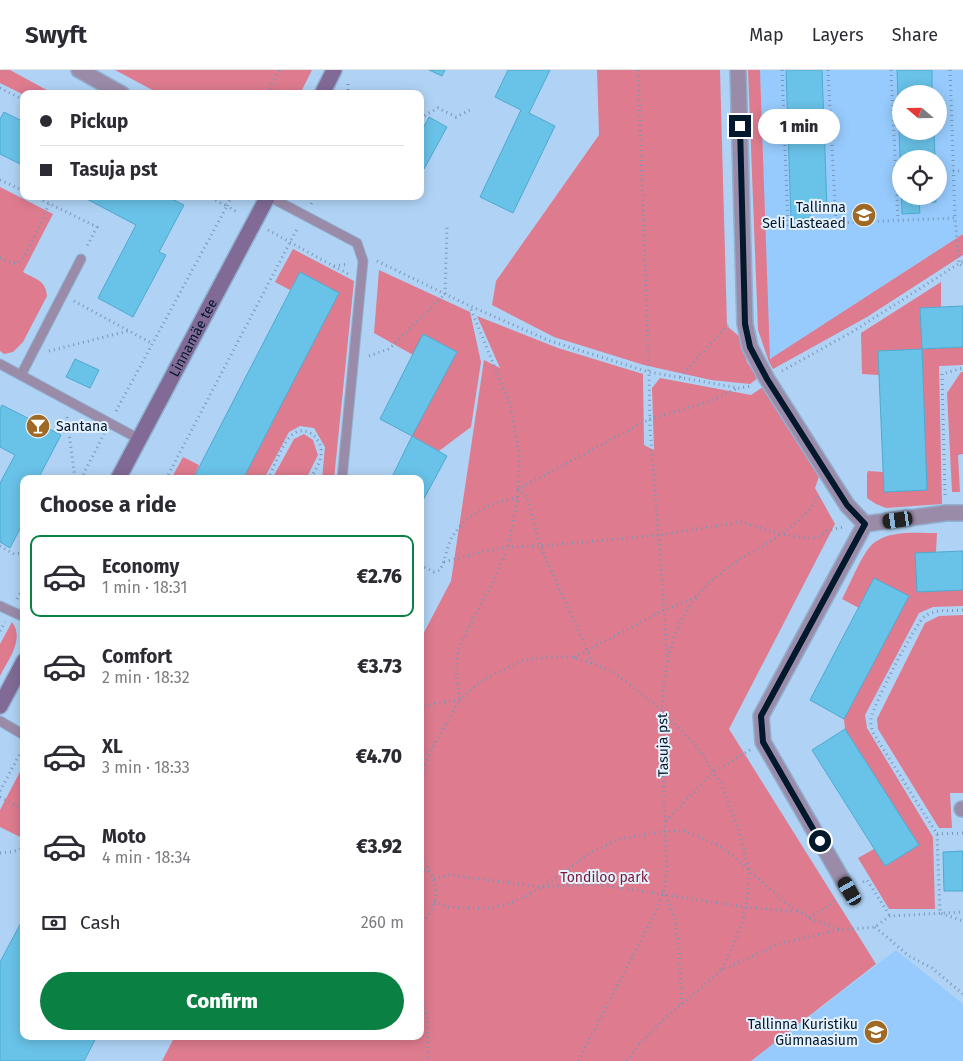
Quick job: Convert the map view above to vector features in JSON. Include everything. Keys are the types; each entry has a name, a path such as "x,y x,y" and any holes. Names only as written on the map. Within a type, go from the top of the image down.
{"street":[{"path":"79,70 115,90"},
{"path":"324,90 334,70"},
{"path":"738,70 744,308 750,347 767,379 847,505 865,524"},
{"name":"Linnamäe tee","path":"120,475 266,200"},
{"path":"865,524 963,512"},
{"path":"850,891 763,742 761,716 865,524"},
{"path":"0,706 20,668"}],"lane":[{"path":"276,200 357,242 363,261 342,475"},
{"path":"21,375 80,259"},
{"path":"0,364 139,439"},
{"path":"0,606 20,615"},
{"path":"0,721 20,732"}],"path":[{"path":"271,90 272,82 280,70"},
{"path":"638,70 650,372 650,419 667,659"},
{"path":"782,70 788,225 955,218"},
{"path":"828,70 836,223"},
{"path":"891,70 898,220"},
{"path":"950,70 955,218 959,264"},
{"path":"0,88 20,98"},
{"path":"424,116 438,108 456,117 472,109"},
{"path":"953,171 963,170"},
{"path":"0,180 20,189"},
{"path":"42,200 97,228 80,259"},
{"path":"216,200 362,282"},
{"path":"82,475 230,200"},
{"path":"168,475 313,200"},
{"path":"0,258 12,263 19,262 26,254 49,204"},
{"path":"354,362 389,349 445,294 447,227"},
{"path":"334,266 376,260 470,306 550,341 650,372 739,388 749,387 767,379 852,332 963,261"},
{"path":"959,264 963,266"},
{"path":"62,295 152,344"},
{"path":"460,700 456,673 458,650 492,584 508,547 518,498 519,452 510,404 470,306"},
{"path":"679,378 744,308"},
{"path":"31,356 129,331"},
{"path":"946,513 942,374 963,368"},
{"path":"518,489 650,419 708,402 739,388"},
{"path":"64,399 75,475"},
{"path":"270,475 289,438 302,430 315,436 321,446 322,456 312,475"},
{"name":"Tasuja pst","path":"578,1061 665,894 667,866 662,710 667,659 675,632 690,605 707,584 734,562 796,523 816,502 829,477"},
{"path":"518,489 527,497 540,546 592,664"},
{"path":"424,567 434,572 440,570 453,535 462,524 485,508 507,499 518,498"},
{"path":"444,562 508,547 659,536 741,522 781,534 806,538 817,538 827,531 865,524"},
{"path":"0,546 14,554 20,553"},
{"path":"573,657 664,610 697,596"},
{"path":"940,913 937,834 872,731 870,720 916,627 924,617 936,611 963,610"},
{"path":"424,768 432,748 460,700 479,682 523,660 551,657 573,657 612,670 662,710 701,752 722,786 738,828 749,870 746,907 742,924 722,970"},
{"path":"424,707 460,700"},
{"path":"665,822 713,772 763,742"},
{"path":"0,791 20,754"},
{"path":"0,797 20,808"},
{"path":"434,902 449,907 485,909 511,902 542,887 590,852 619,839 666,831 686,831 724,848 786,903 809,918 840,930"},
{"path":"937,834 963,833"},
{"path":"0,853 20,849"},
{"path":"424,863 429,868 434,880 436,893 430,913 424,919"},
{"path":"424,871 429,868"},
{"path":"434,880 449,875 542,887 595,884 746,907 802,912"},
{"path":"665,894 675,919 678,938 682,1004"},
{"path":"626,1061 640,1043 663,1020 722,970 782,943 840,930 875,927 890,916 963,912"},
{"path":"940,913 963,921"},
{"path":"875,927 909,956 932,968 963,994"},
{"path":"424,1006 428,1024 428,1061"}],"shaded area":[{"name":"Tallinna Seli Lasteaed","path":"760,70 963,70 963,234 769,360"},
{"name":"Tallinna Kuristiku Gümnaasium","path":"896,950 963,1004 963,1061 751,1061"}],"green space":[{"path":"0,70 10,70 47,90 20,90 20,93 0,83"},
{"path":"115,70 312,70 302,90 152,90"},
{"path":"597,70 720,70 727,326 740,337 747,362 758,378 750,384 711,380 644,365 554,337 492,305 496,281 599,135"},
{"path":"748,70 760,70 770,359 963,234 963,255 867,317 773,369 758,330"},
{"path":"0,187 20,197 20,200 26,200 53,214 23,272 36,278 45,286 47,296 23,342 13,352 4,354 0,351"},
{"path":"293,249 354,281 334,475 322,475 325,447 314,428 300,426 289,432 266,475 245,475 339,293 300,272 290,290 275,282"},
{"path":"379,270 470,312 481,362 471,427 439,451 412,436 457,352 423,334 413,355 374,333"},
{"path":"941,282 941,307 920,308 922,349 878,351 879,375 862,374 861,333"},
{"name":"Tondiloo park","path":"477,316 558,348 643,374 644,445 654,450 652,388 660,378 751,395 763,387 820,474 815,488 835,524 729,729 876,964 751,1061 162,1061 173,1040 424,1040 424,632 451,581 484,360 500,368"},
{"path":"963,347 963,365 939,366 942,504 886,508 867,498 868,471 883,472 884,492 927,490 922,349"},
{"path":"961,372 963,372 963,454 958,455 960,492 952,492 947,393"},
{"path":"304,434 313,440 318,455 308,475 274,475 294,439"},
{"path":"183,457 199,465 195,475 173,475"},
{"path":"937,533 936,552 963,590 963,606 933,607 919,613 865,715 867,728 933,837 935,909 889,909 858,858 874,849 886,866 919,845 845,729 844,719 909,596 874,578 859,608 842,599 861,560 875,542 897,534"},
{"path":"963,615 963,793 950,793 952,828 939,828 878,729 877,719 925,623 939,616"},
{"path":"12,622 16,629 16,642 0,676 0,644"},
{"path":"20,772 20,837 0,827 0,810"}],"building":[{"path":"429,70 445,70 442,76"},
{"path":"508,70 550,70 529,113 555,126 513,213 480,197 521,110 495,97"},
{"path":"786,70 822,70 827,208 810,209 810,218 791,219"},
{"path":"897,70 932,70 932,85 898,85"},
{"path":"4,112 20,120 20,164 0,154 0,119"},
{"path":"429,117 447,127 424,169 424,126"},
{"path":"899,140 934,140 935,150 900,150"},
{"path":"89,200 174,200 184,205 159,252 166,255 133,317 98,298 136,225"},
{"path":"902,205 919,205 920,213 902,214"},
{"path":"300,272 339,293 245,475 195,475"},
{"path":"963,306 963,347 922,349 920,308"},
{"path":"423,334 457,352 412,436 380,419"},
{"path":"922,349 927,490 884,492 878,351"},
{"path":"75,359 99,370 90,388 66,377"},
{"path":"2,405 61,435 40,475 20,475 20,529 10,548 0,542 0,483 15,455 0,447 0,409"},
{"path":"412,436 447,456 424,499 424,475 393,475"},
{"path":"963,551 963,590 917,592 915,553"},
{"path":"874,578 909,596 844,719 810,700"},
{"path":"845,729 919,845 885,866 812,750"},
{"path":"963,851 963,891 944,891 943,852"},
{"path":"20,924 20,1040 95,1040 84,1061 0,1061 0,962"}],"place":[{"name":"Tallinna Seli Lasteaed","path":"864,215"},
{"name":"Santana","path":"38,426"},
{"name":"Tallinna Kuristiku Gümnaasium","path":"876,1032"}],"route":[{"path":"740,126 745,324 750,347 767,379 847,505 865,524 761,716 763,742 820,841"}]}
